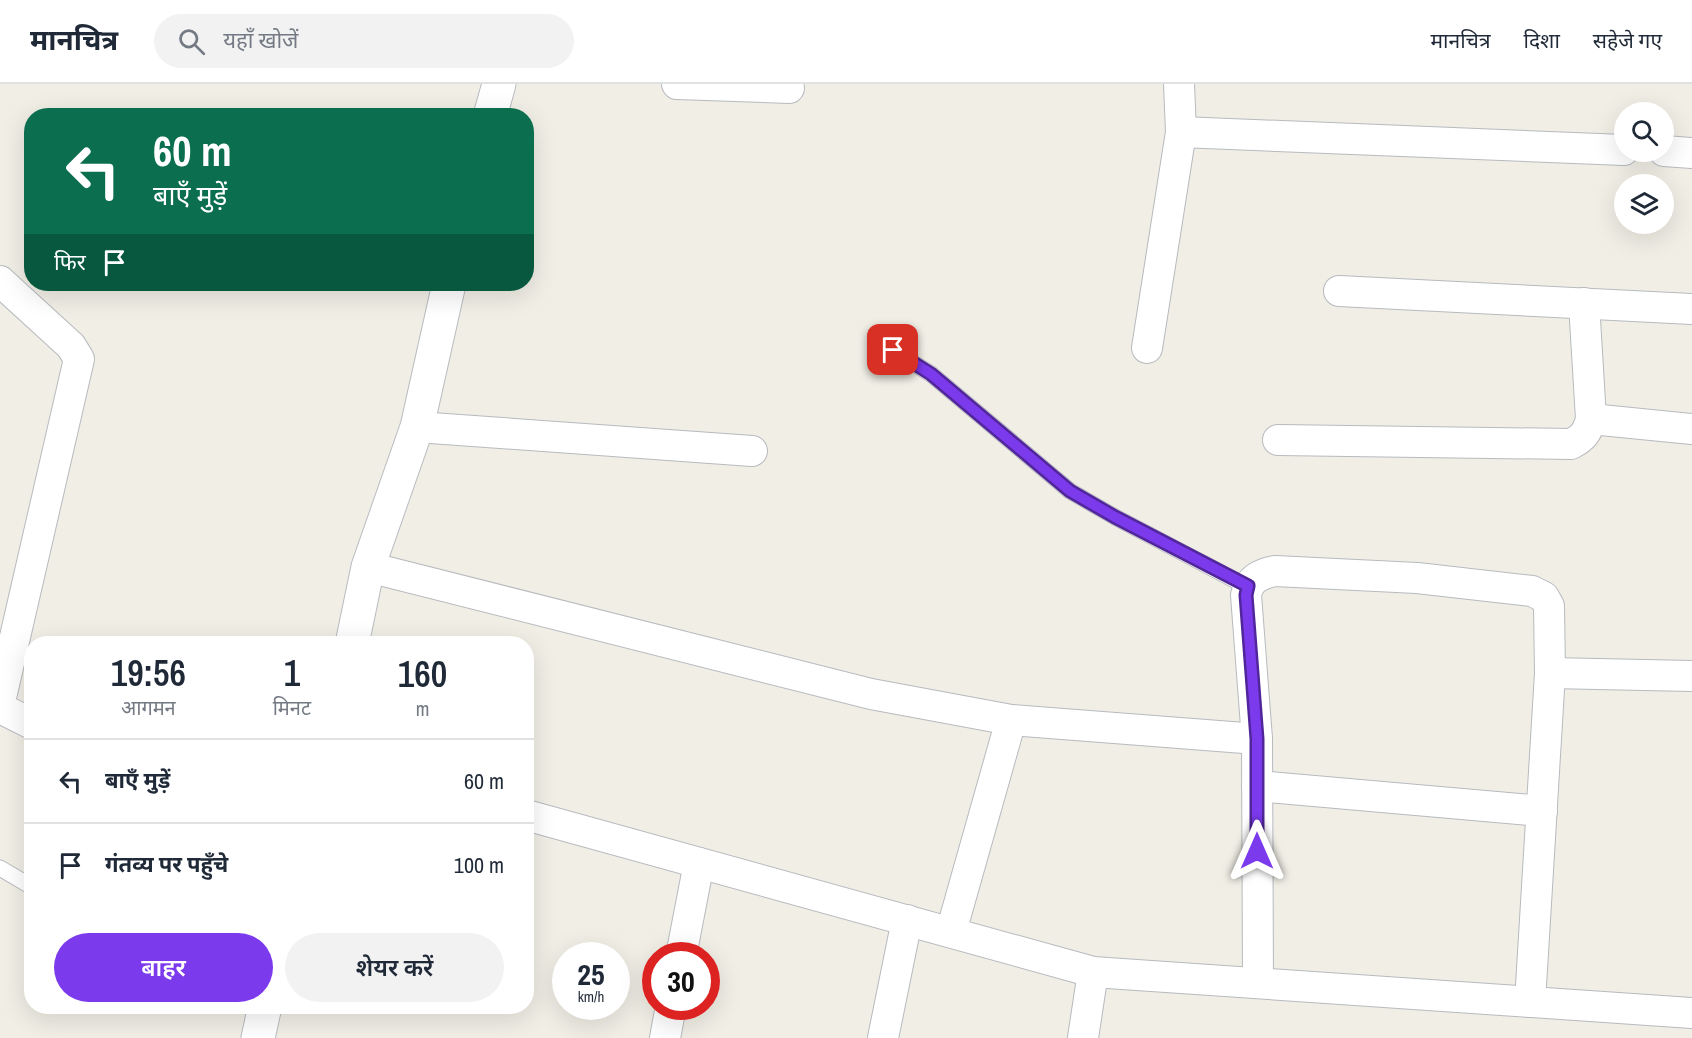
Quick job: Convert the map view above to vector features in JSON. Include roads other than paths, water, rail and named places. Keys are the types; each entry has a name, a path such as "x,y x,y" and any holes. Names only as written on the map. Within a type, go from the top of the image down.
{"street":[{"path":"492,108 499,84"},
{"path":"677,84 789,88"},
{"path":"1147,348 1181,132 1179,84"},
{"path":"1181,132 1614,150"},
{"path":"1674,152 1692,153"},
{"path":"0,281 72,346 79,359 0,702"},
{"path":"354,636 368,567 417,427 447,291"},
{"path":"1339,291 1692,309"},
{"path":"1278,440 1571,444 1588,432 1591,419 1584,303"},
{"path":"1591,419 1692,429"},
{"path":"417,427 753,451"},
{"path":"368,567 871,694 1011,720 1257,739"},
{"path":"1258,982 1257,739 1246,595 1248,586 1258,576 1275,571 1417,578 1532,591 1544,597 1549,606 1550,673 1530,1002"},
{"path":"1550,673 1692,676"},
{"path":"0,708 24,720"},
{"path":"951,932 1011,720"},
{"path":"1257,786 1542,811"},
{"path":"534,817 1093,972 1692,1013"},
{"path":"684,942 699,863"},
{"path":"883,1038 907,920"},
{"path":"1083,1038 1093,972"},
{"path":"258,1038 263,1014"},
{"path":"665,1038 668,1020"}],"lane":[{"path":"876,340 931,374 1070,491 1248,586"},
{"path":"0,868 24,882"}]}
